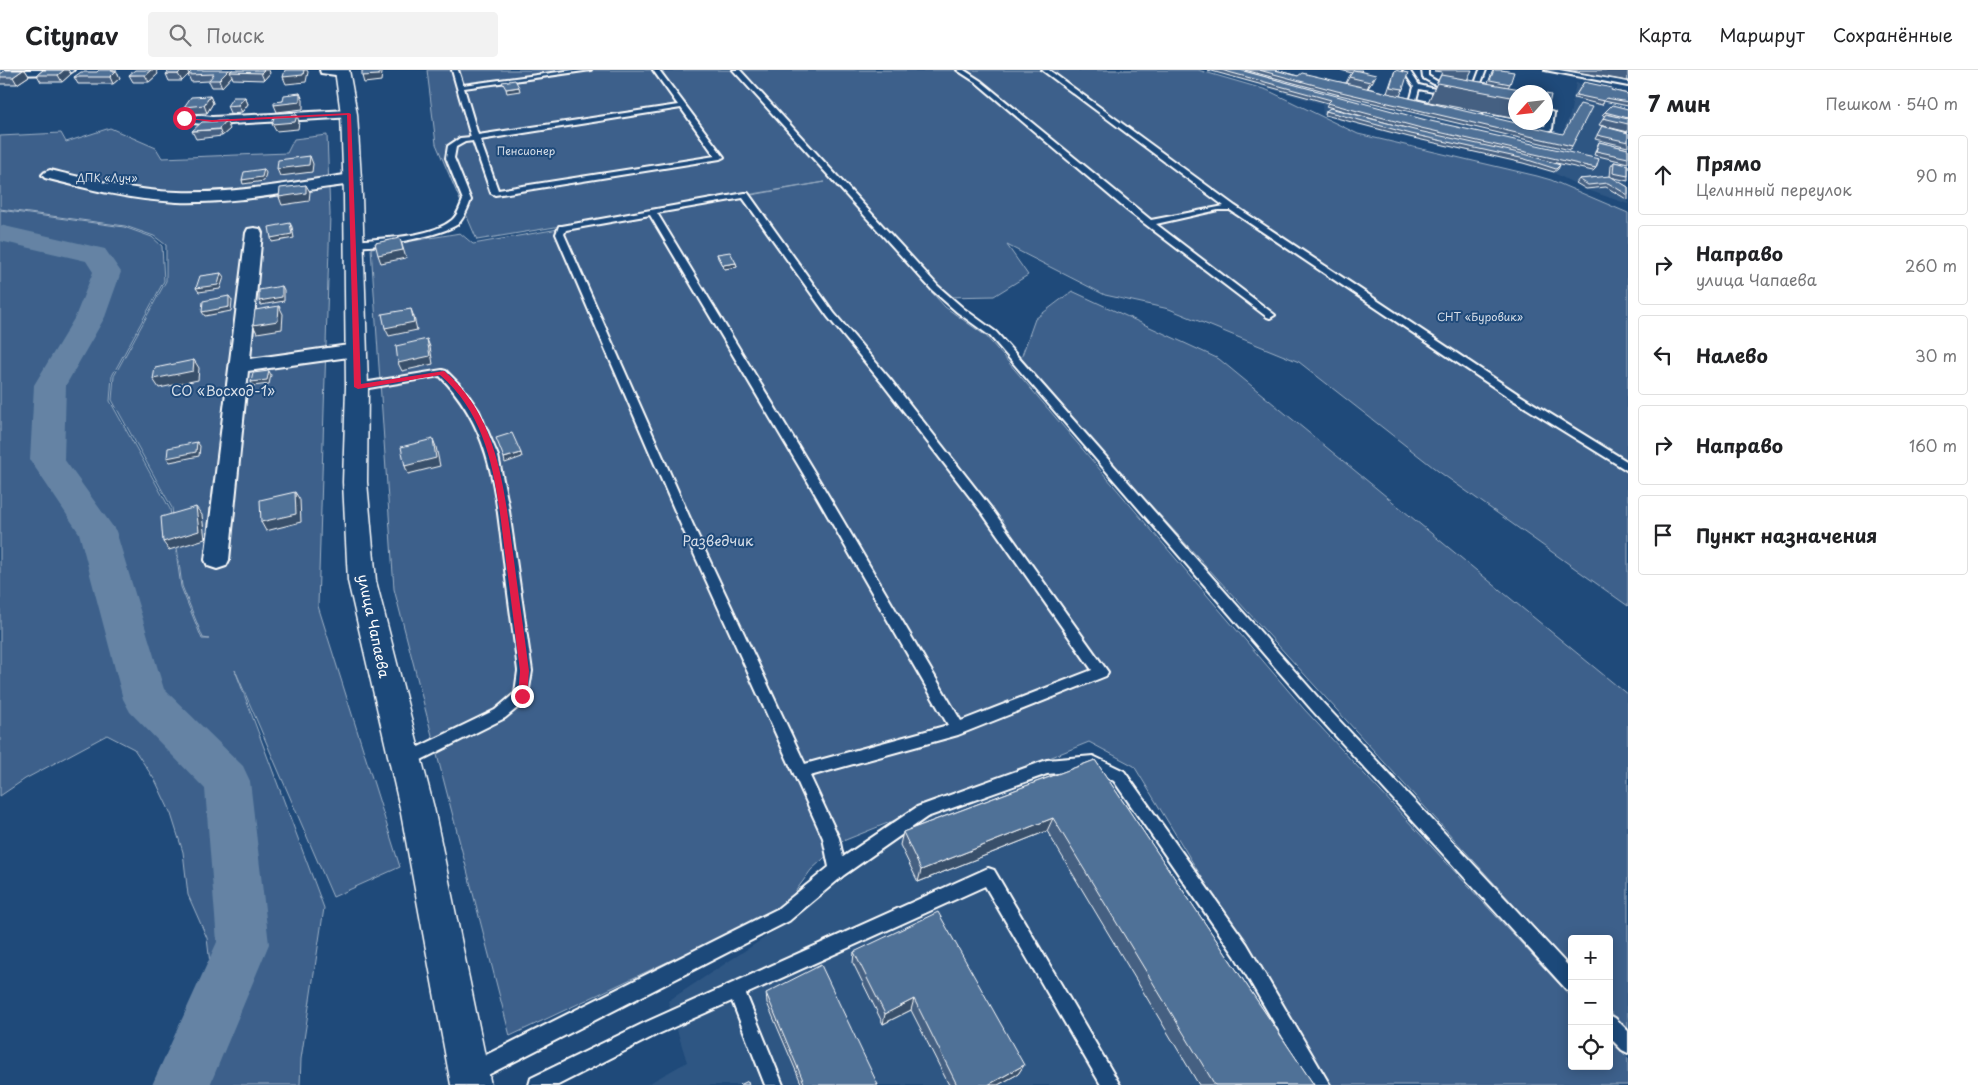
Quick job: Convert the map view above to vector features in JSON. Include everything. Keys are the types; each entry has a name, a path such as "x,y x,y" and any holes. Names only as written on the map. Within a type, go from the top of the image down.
{"street":[{"path":"0,71 68,70"},
{"name":"улица Чапаева","path":"337,71 349,114 358,387 355,482 362,581 417,808 470,1079"},
{"path":"184,118 212,121 349,114"},
{"path":"50,175 113,190 178,197 227,194 352,179"},
{"path":"218,560 254,233"},
{"path":"240,366 356,350"}],"lane":[{"path":"455,70 475,137 495,193 720,157 656,70"},
{"path":"460,87 588,70"},
{"path":"736,70 935,288 960,310 993,334 1316,706 1569,980"},
{"path":"960,70 979,82 1149,222 1270,316"},
{"path":"1045,70 1232,208 1514,396 1628,467"},
{"path":"1406,70 1417,87"},
{"path":"1417,87 1452,91 1428,80 1425,77 1425,70"},
{"path":"1470,97 1461,93 1477,87 1483,70"},
{"path":"1548,70 1628,84"},
{"path":"1417,87 1412,102 1432,105"},
{"path":"354,244 414,236 438,230 455,222 467,200 450,158 452,146 475,137 682,106"},
{"path":"1480,115 1508,121"},
{"path":"800,772 958,729 1101,672 986,511 886,381 832,316 745,195 562,228 560,234 663,472 800,772 831,838 838,870"},
{"path":"1149,222 1218,208 1232,208"},
{"path":"652,211 816,485 958,729"},
{"path":"358,387 442,373 454,383 477,416 492,450 499,482 525,671 522,696 500,714 405,761"},
{"path":"470,1079 783,915 838,870 922,812 1047,767 1093,763 1119,776 1241,950 1321,1085"},
{"path":"538,1085 650,1029 988,876 1111,1085"},
{"path":"736,990 774,1085"},
{"path":"1610,1025 1628,1044"}],"shaded area":[{"path":"1205,70 1274,70 1508,126 1508,130 1526,130 1560,138 1570,115 1576,83 1628,93 1628,204 1585,189 1554,173 1524,164 1408,138 1323,115 1322,104"},
{"path":"1089,764 1300,1085 646,1085 687,1062 668,1001 784,925 924,817"}],"green space":[{"name":"Разведчик","path":"427,70 733,70 945,307 986,336 1304,709 1568,994 1568,1070 1613,1070 1613,1042 1628,1058 1628,1085 1328,1085 1134,766 1089,742 843,841 811,870 784,907 510,1036 394,589 371,248 460,233 473,244 825,182 477,240 436,144"},
{"name":"СНТ «Буровик»","path":"740,70 1198,70 1267,90 1358,134 1551,180 1628,213 1628,606 1438,471 1299,362 1169,309 1105,295 1007,245 1028,275 994,296 947,297"},
{"path":"110,128 156,148 162,158 287,153 294,139 327,135 330,214 318,606 400,867 333,897 235,670 324,908 301,1059 300,1085 210,1085 210,1040 214,998 207,938 188,895 183,852 171,814 156,782 134,749 107,735 25,779 0,796 0,210 124,227 152,237 162,246 164,281 112,376 110,401 170,509 181,587 202,639 209,639 203,638 182,586 172,508 112,400 114,376 166,281 166,245 154,236 125,226 0,209 0,136 61,133 66,142"},
{"path":"1072,291 1219,359 1628,695 1628,1031 1613,1014 1613,935 1568,935 1568,965 1020,361 1035,319"}],"building":[{"path":"6,70 23,70 13,77 0,77 0,74"},
{"path":"43,70 64,70 58,75 37,75"},
{"path":"99,70 116,71 110,77 74,77 81,72 97,72"},
{"path":"135,70 151,70 145,75 129,75"},
{"path":"170,70 182,70 178,74 166,74"},
{"path":"193,70 229,70 219,80 209,80 214,74 188,75"},
{"path":"232,70 264,70 261,73 230,72"},
{"path":"285,70 304,70 303,75 283,77"},
{"path":"362,70 379,70 379,75 362,76"},
{"path":"1221,70 1240,70 1426,120 1599,159 1596,168 1421,128 1328,103 1331,100"},
{"path":"1259,70 1275,70 1298,76 1302,73 1508,121 1508,130 1546,130 1563,134 1580,104 1592,107 1572,146 1337,91"},
{"path":"1354,70 1376,75 1370,82 1349,77"},
{"path":"1395,70 1408,73 1403,89 1390,87"},
{"path":"1494,70 1514,72 1510,84 1490,80"},
{"path":"1441,75 1508,87 1508,96 1437,83"},
{"path":"515,80 519,87 506,89 502,82"},
{"path":"1584,82 1612,88 1611,90 1628,94 1628,102 1606,98 1604,101 1576,95"},
{"path":"300,93 300,102 274,105 274,102 283,101 284,95"},
{"path":"210,96 204,105 184,107 191,97"},
{"path":"233,97 245,97 238,105 227,106"},
{"path":"1612,105 1628,109 1628,118 1605,112"},
{"path":"1330,108 1414,130 1528,155 1560,165 1556,169 1525,159 1411,134 1326,111"},
{"path":"1606,114 1628,119 1628,124 1603,118"},
{"path":"297,115 295,122 272,124 274,117"},
{"path":"226,121 219,129 192,131 202,122"},
{"path":"1602,126 1628,133 1628,142 1597,135"},
{"path":"1599,142 1628,149 1628,158 1596,151"},
{"path":"310,156 309,165 277,169 278,160"},
{"path":"1614,162 1628,165 1628,176 1613,173"},
{"path":"264,169 262,177 242,180 244,172"},
{"path":"1610,176 1628,187 1628,195 1608,183 1588,185 1579,179"},
{"path":"306,185 306,193 279,197 280,188"},
{"path":"290,223 292,234 271,238 269,227"},
{"path":"400,238 403,250 378,255 375,243"},
{"path":"730,252 736,263 723,265 717,254"},
{"path":"221,273 218,285 196,288 200,276"},
{"path":"282,286 282,297 259,301 259,290"},
{"path":"229,296 229,307 202,312 203,301"},
{"path":"279,306 278,321 253,325 255,310"},
{"path":"411,309 414,322 385,328 382,314"},
{"path":"427,339 430,356 398,363 396,346"},
{"path":"194,360 193,371 153,379 155,368"},
{"path":"269,371 267,380 251,382 253,373"},
{"path":"512,433 521,453 504,458 496,438"},
{"path":"433,439 436,458 405,466 401,447"},
{"path":"197,442 196,452 167,458 168,448"},
{"path":"295,492 296,514 261,522 260,500"},
{"path":"196,507 199,531 163,542 161,517"},
{"path":"1095,760 1314,1085 1215,1085 1053,818 921,870 903,832"},
{"path":"938,912 1024,1065 988,1085 957,1085 914,999 885,1014 854,952"},
{"path":"821,965 878,1085 805,1085 766,993"},
{"path":"748,1081 749,1085 740,1085"}],"waterway":[{"path":"0,233 96,255 107,272 90,317 50,385 47,460 97,531 145,699 227,781 243,944 181,1085"}],"route":[{"path":"184,118 212,121 349,114 358,387 442,373 454,383 477,416 492,450 499,482 525,671 522,696"}],"park label":[{"name":"Пенсионер","path":"526,150"},
{"name":"ДПК «Луч»","path":"107,177"},
{"name":"СО «Восход-1»","path":"223,390"}]}
